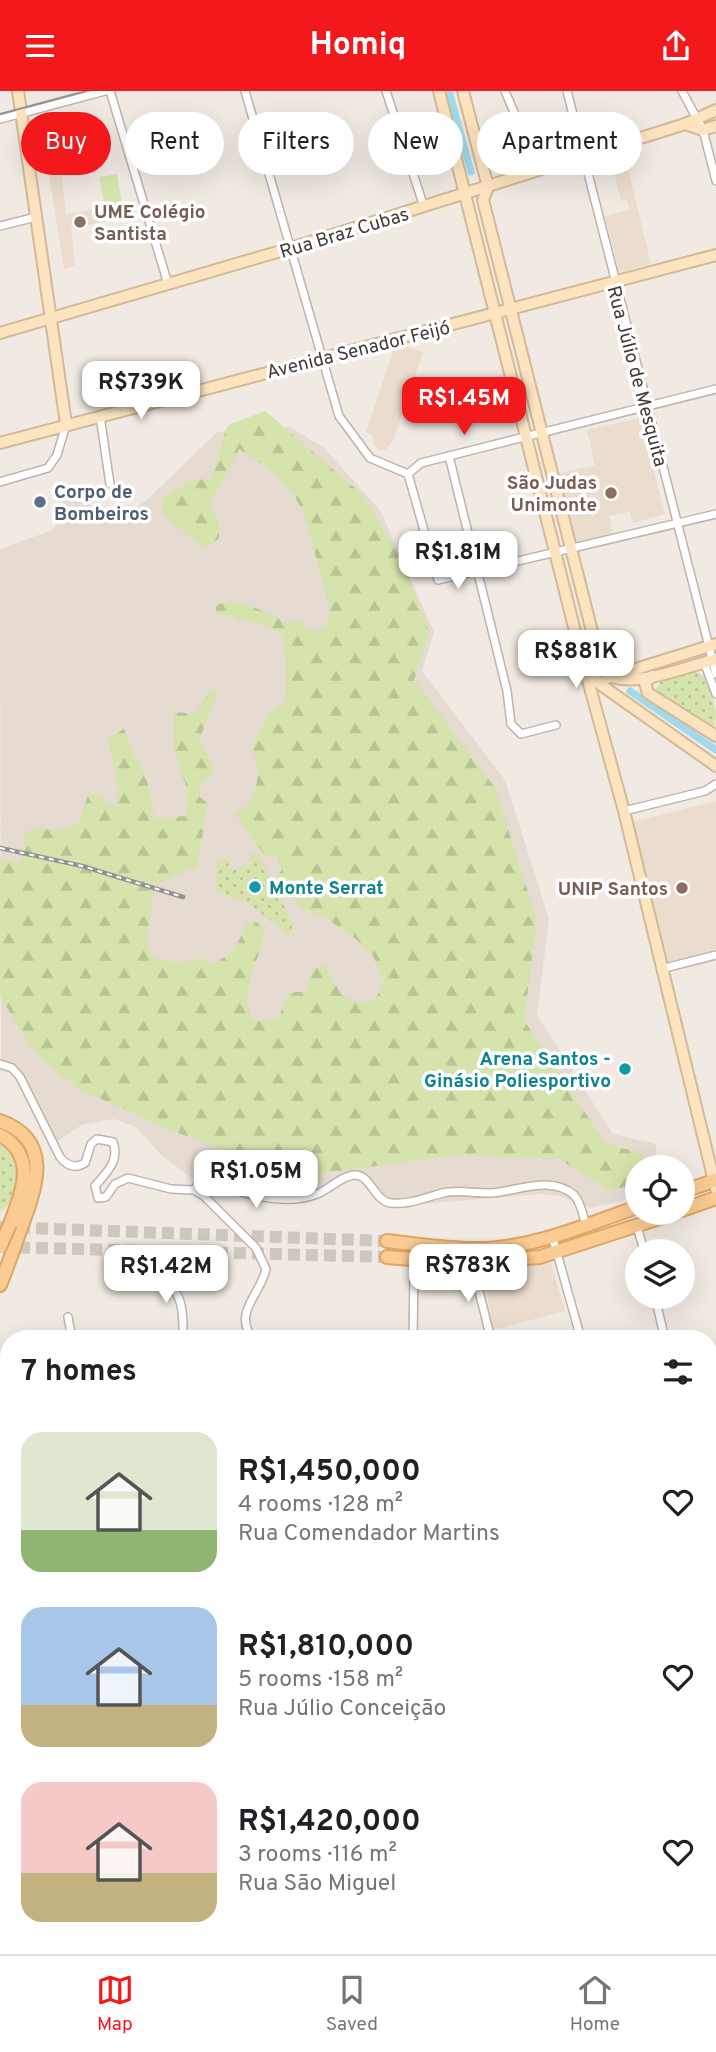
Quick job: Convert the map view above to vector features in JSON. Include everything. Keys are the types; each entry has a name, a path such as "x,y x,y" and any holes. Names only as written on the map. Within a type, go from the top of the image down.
{"main road":[{"path":"18,91 21,114"},
{"path":"439,91 498,314 583,661 624,811 715,1184 695,1189"},
{"path":"463,91 488,187 483,200 571,549 612,692 716,766"},
{"name":"Rua Braz Cubas","path":"642,136 716,110"},
{"path":"690,121 703,129 716,126"},
{"path":"30,175 66,424"},
{"name":"Rua Braz Cubas","path":"0,333 291,248 523,175"},
{"name":"Avenida Senador Feijó","path":"0,443 716,255"},
{"path":"607,678 711,646"},
{"path":"583,661 607,678 627,682 710,660"},
{"path":"652,676 645,683 648,693 713,732"},
{"path":"598,710 607,678"},
{"path":"0,1121 24,1137 37,1162 36,1188 16,1225 0,1247"},
{"path":"0,1135 17,1149 25,1170 16,1225 0,1285"},
{"path":"695,1205 716,1198"},
{"path":"387,1241 474,1249 512,1245 625,1211"},
{"path":"387,1257 472,1263 520,1260 558,1252 641,1225"}],"street":[{"path":"29,112 108,91 168,284"},
{"path":"245,91 339,417 370,458 408,474"},
{"path":"386,91 424,207"},
{"path":"505,91 514,112"},
{"name":"Rua Júlio de Mesquita","path":"567,91 572,112"},
{"path":"682,91 690,121"},
{"path":"0,119 21,114"},
{"path":"703,129 716,181"},
{"name":"Rua Júlio de Mesquita","path":"587,175 676,524 711,646 710,660"},
{"path":"0,226 36,217"},
{"path":"408,474 418,464 716,389"},
{"path":"100,416 110,484"},
{"path":"0,482 48,468 57,455 66,424"},
{"path":"449,456 507,691 511,724 515,731 521,734 556,726"},
{"path":"408,474 438,580 716,514"},
{"path":"710,660 716,674"},
{"path":"710,660 716,694"},
{"path":"624,811 705,791 716,784"},
{"path":"661,969 716,955"},
{"path":"0,1064 18,1073 60,1157 68,1165 77,1167 87,1162 94,1141 104,1138 113,1142 115,1156 109,1170 95,1187 97,1198 106,1197 115,1184 128,1178 171,1189 194,1190 204,1196 256,1248 266,1269 246,1309 245,1321 249,1330"},
{"path":"194,1190 202,1179 248,1195 308,1196 353,1175 362,1177 377,1197 390,1203 444,1193 489,1193 535,1185 572,1193 578,1199 586,1225"},
{"path":"638,1226 641,1239"},
{"path":"552,1235 579,1330"},
{"path":"413,1330 414,1272 425,1261"},
{"path":"472,1263 489,1330"},
{"path":"137,1281 165,1283 177,1294 183,1313 183,1330"},
{"path":"658,1309 663,1330"},
{"path":"68,1317 70,1330"}],"shaded area":[{"name":"UME Colégio Santista","path":"49,175 62,175 66,214 134,203 136,216 71,228 75,266 64,269"},
{"path":"614,175 629,175 651,264 619,272 605,216 630,210 627,200 621,201"},
{"path":"395,345 402,349 407,346 423,352 393,441 385,450 379,450 373,444 373,436 366,432"},
{"name":"São Judas Unimonte","path":"640,418 665,514 633,523 630,512 609,516 613,534 574,543 557,474 595,465 587,430"},
{"path":"290,427 324,448 380,510 434,632 422,671 505,780 549,919 537,1015 613,1134 656,1144 656,1155 625,1155 625,1201 590,1208 560,1196 540,1194 420,1204 380,1200 362,1178 354,1176 301,1198 255,1198 226,1192 190,1177 160,1154 136,1127 114,1119 82,1125 54,1143 17,1074 1,1066 0,549 50,531 61,520 58,507 62,500 77,499 115,515 130,512 149,498 217,432"},
{"name":"UNIP Santos","path":"716,801 716,954 668,966 632,822"},
{"path":"551,1263 565,1311 493,1330 483,1273"}],"green space":[{"path":"117,174 122,204 105,208 99,177"},
{"path":"265,411 362,494 402,560 430,633 414,680 495,788 537,920 524,1020 605,1143 643,1154 625,1155 625,1187 609,1190 559,1159 453,1155 298,1177 170,1130 77,1088 35,1052 0,997 0,860 21,862 24,835 33,827 61,831 79,822 89,792 115,806 120,793 108,738 124,729 147,782 154,819 186,816 188,792 175,753 174,712 195,714 212,688 218,692 200,738 213,770 199,789 200,797 208,804 197,866 155,886 147,937 151,957 180,963 201,958 213,964 234,951 247,923 256,922 264,928 249,986 249,1009 253,1021 277,1020 289,993 307,991 312,969 324,965 341,994 361,1003 376,998 384,982 373,956 355,938 324,917 301,908 275,878 282,870 277,856 265,856 235,814 244,808 254,793 257,766 252,747 268,714 286,700 287,672 282,636 270,627 216,613 216,606 233,602 243,604 288,623 297,620 308,629 318,631 330,614 301,508 274,474 239,449 210,505 219,524 219,538 208,547 198,544 162,513 163,499 192,479 210,480 228,425"},
{"path":"695,671 707,678 716,711 715,730 654,693 660,682"},
{"path":"249,852 259,856 293,924 289,935 248,903 215,891 218,861 227,859 230,870 252,864"},
{"path":"0,1144 14,1159 19,1178 14,1197 0,1212"}],"waterway":[{"path":"449,91 471,172"},
{"path":"630,691 716,750"}],"tunnel":[{"path":"0,1227 387,1241"},
{"path":"0,1247 387,1257"}],"tram line":[{"path":"0,114 86,91"}],"railway":[{"path":"0,848 82,866 183,897"}],"place":[{"name":"UME Colégio Santista","path":"80,222"},
{"name":"São Judas Unimonte","path":"611,493"},
{"name":"Corpo de Bombeiros","path":"40,502"},
{"name":"Monte Serrat","path":"255,887"},
{"name":"UNIP Santos","path":"682,888"},
{"name":"Arena Santos - Ginásio Poliesportivo","path":"625,1069"}]}
